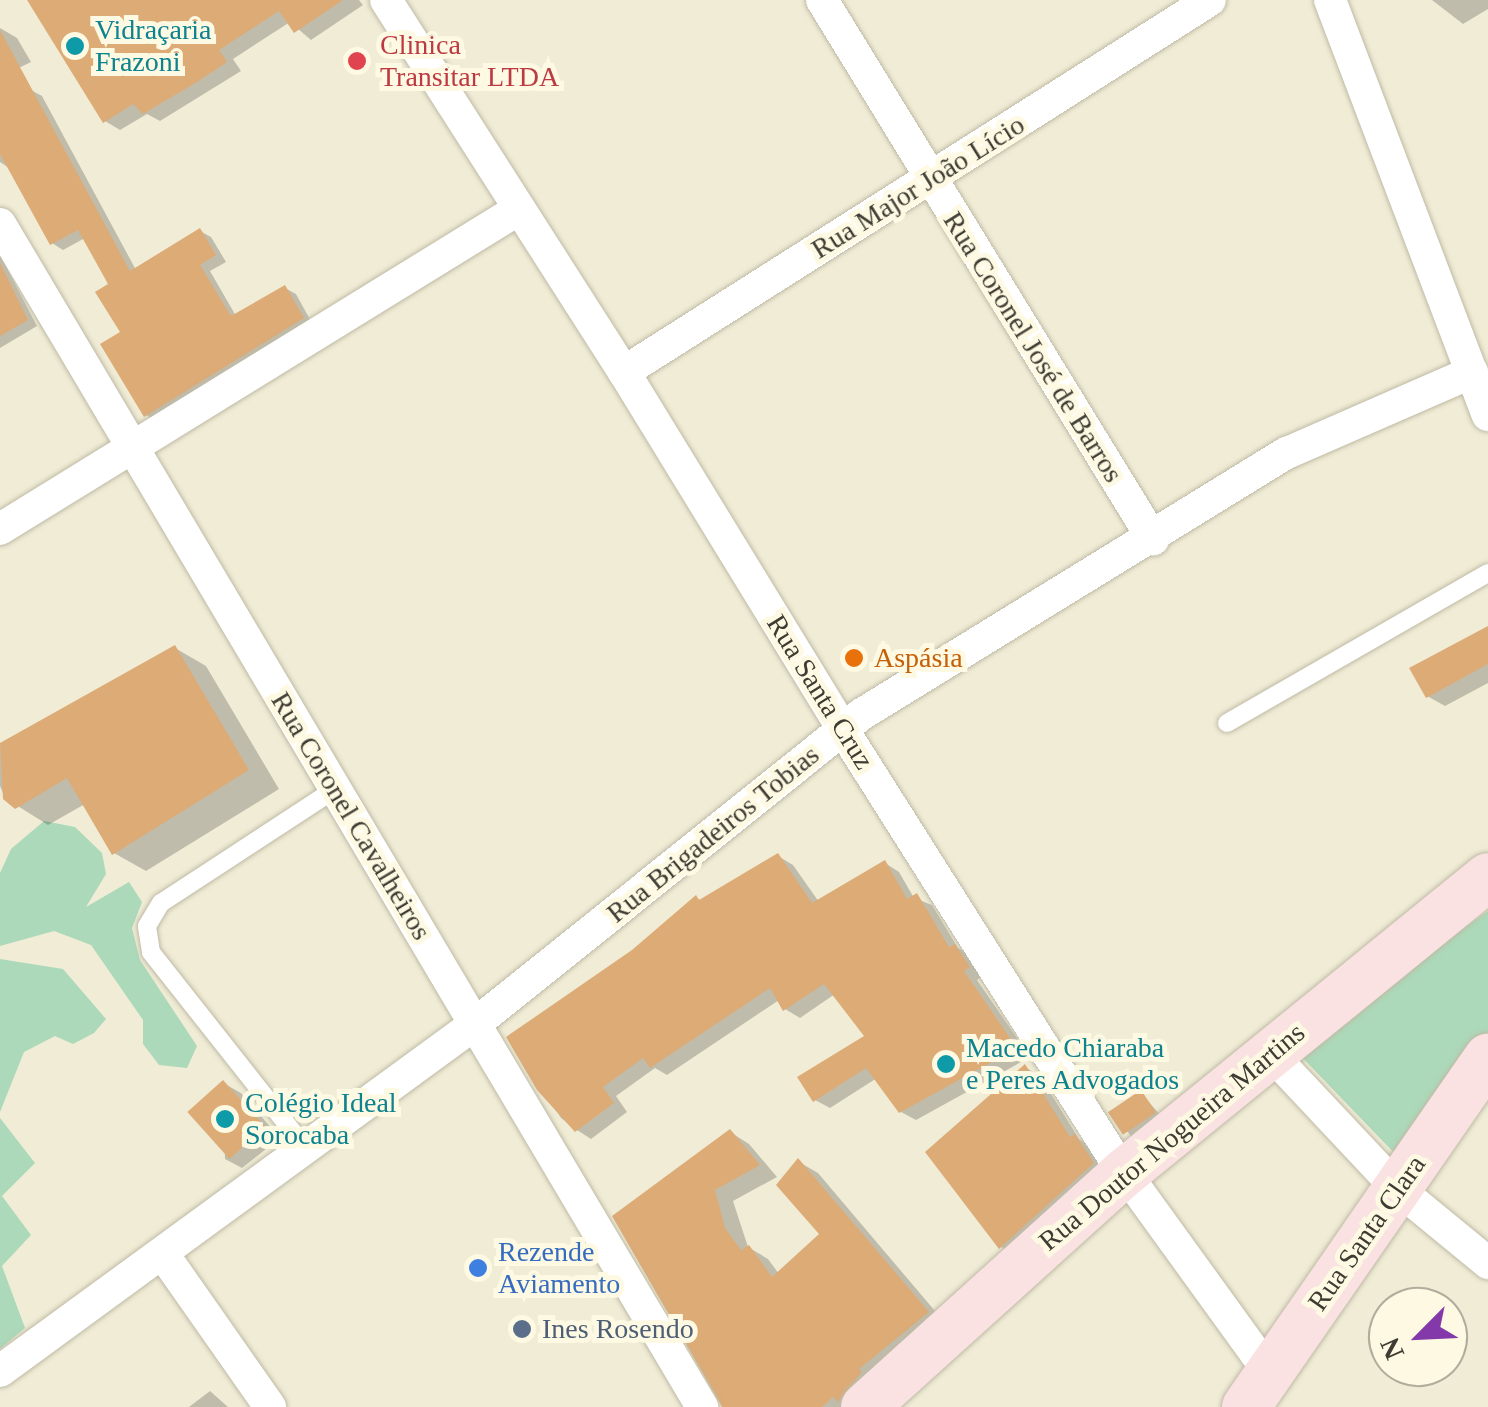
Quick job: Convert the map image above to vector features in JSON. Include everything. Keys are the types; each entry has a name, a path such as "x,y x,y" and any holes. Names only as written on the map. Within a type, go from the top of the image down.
{"main road":[{"name":"Rua Doutor Nogueira Martins","path":"865,1407 1124,1173 1488,877"},
{"name":"Rua Santa Clara","path":"1246,1407 1488,1058"}],"street":[{"name":"Rua Santa Cruz","path":"386,0 624,372 843,730 1124,1173 1256,1354 1268,1365 1276,1365"},
{"name":"Rua Coronel José de Barros","path":"822,0 929,180 1153,539"},
{"name":"Rua Major João Lício","path":"624,372 1210,0"},
{"path":"1330,0 1488,415"},
{"path":"0,529 134,450 519,209"},
{"name":"Rua Coronel Cavalheiros","path":"0,224 702,1407"},
{"name":"Rua Brigadeiros Tobias","path":"0,1371 475,1024 843,730 1287,454 1472,372"},
{"path":"1277,1050 1382,1157 1402,1183 1488,1264"},
{"path":"163,1254 270,1407"}],"lane":[{"path":"1226,723 1488,574"},
{"path":"304,1146 151,952 146,926 161,904 335,788"}],"green space":[{"path":"44,821 75,827 102,853 106,874 86,907 129,882 142,902 132,928 140,960 197,1046 187,1068 159,1065 143,1044 143,1020 91,945 54,931 0,946 0,873 11,849"},
{"path":"1488,911 1488,1033 1400,1159 1294,1049"},
{"path":"0,959 63,969 106,1019 94,1033 73,1044 55,1036 24,1052 0,1112"},
{"path":"0,1118 35,1163 2,1196 31,1235 2,1266 25,1328 0,1349"}],"building":[{"path":"27,0 343,0 294,33 279,11 219,50 227,62 197,82 143,114 133,104 103,123"},
{"path":"0,30 130,271 200,228 216,255 200,265 231,316 285,285 304,318 144,417 100,344 120,332 95,292 108,284 78,230 50,245 0,154"},
{"path":"0,263 28,320 0,336"},
{"path":"1488,626 1488,664 1426,698 1409,668"},
{"path":"175,645 249,770 112,855 67,778 15,809 3,799 0,743"},
{"path":"778,853 812,903 885,860 907,899 917,893 949,947 955,944 970,967 964,971 1017,1048 899,1113 866,1068 813,1102 797,1077 864,1036 824,984 783,1011 770,988 650,1068 643,1058 603,1087 614,1103 575,1132 537,1090 506,1037 632,950 696,895 699,900"},
{"path":"1025,1064 1070,1137 1075,1134 1094,1163 999,1249 925,1152"},
{"name":"Colégio Ideal Sorocaba","path":"223,1080 265,1127 229,1159 187,1112"},
{"path":"1141,1090 1156,1112 1123,1135 1108,1112"},
{"path":"730,1129 760,1165 715,1190 725,1228 741,1250 749,1245 772,1277 819,1234 776,1185 798,1158 929,1312 859,1369 862,1372 838,1402 833,1397 822,1407 722,1407 612,1216"}],"place":[{"name":"Vidraçaria Frazoni","path":"75,46"},
{"name":"Clinica Transitar LTDA","path":"357,61"},
{"name":"Aspásia","path":"854,658"},
{"name":"Macedo Chiaraba e Peres Advogados","path":"946,1064"},
{"name":"Colégio Ideal Sorocaba","path":"225,1119"},
{"name":"Rezende Aviamento","path":"478,1268"},
{"name":"Ines Rosendo","path":"522,1329"}]}
